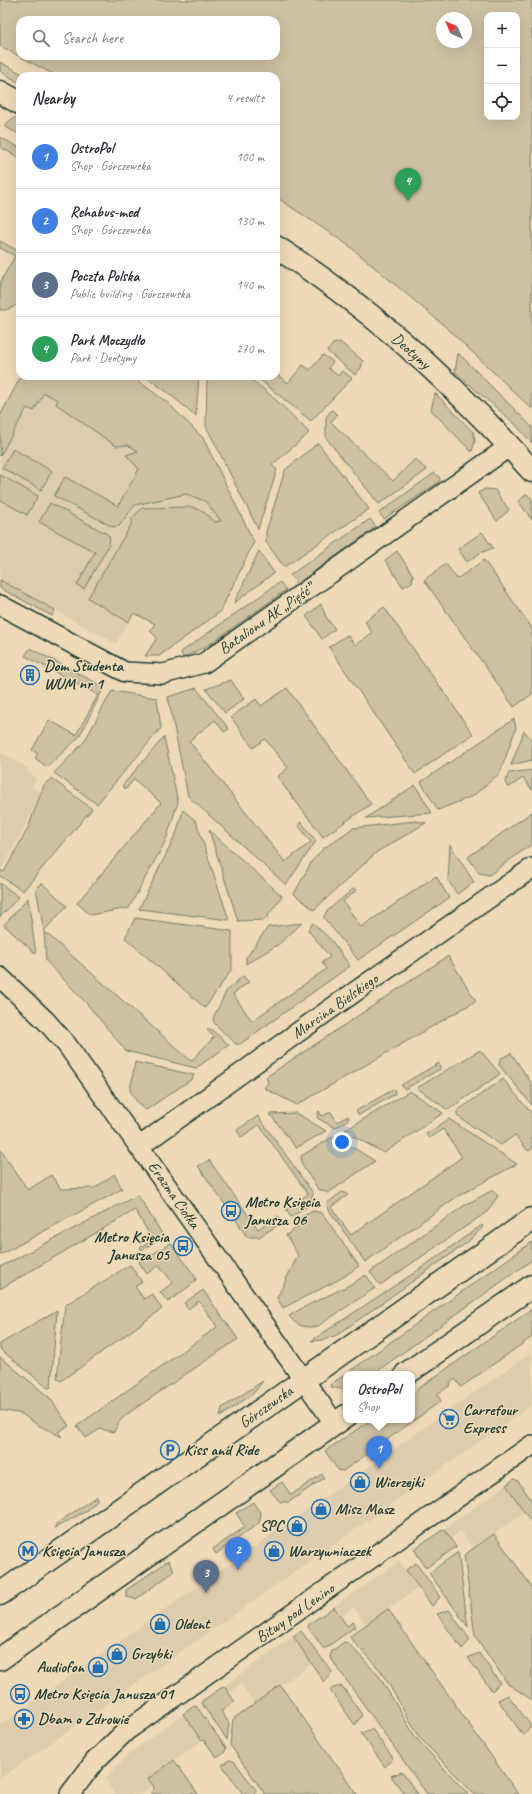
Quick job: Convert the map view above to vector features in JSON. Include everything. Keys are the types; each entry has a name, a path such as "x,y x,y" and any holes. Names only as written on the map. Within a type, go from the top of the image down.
{"main road":[{"path":"0,92 16,101"},
{"name":"Deotymy","path":"280,250 358,307 417,355 510,446 532,471"},
{"name":"Górczewska","path":"0,1594 532,1219"},
{"path":"410,1371 532,1286"},
{"path":"0,1659 341,1420"}],"street":[{"name":"Batalionu AK „Pięść”","path":"0,605 125,672 163,674 204,663 510,446"},
{"name":"Marcina Bielskiego","path":"140,1146 335,1006 532,869"},
{"name":"Erazma Ciołka","path":"0,977 46,1021 67,1045 140,1146 304,1381 341,1420"},
{"name":"Bitwy pod Lenino","path":"70,1794 95,1761 126,1731 532,1446"}],"shaded area":[{"path":"0,0 532,0 532,409 447,328 348,245 280,200 280,72 49,72 27,60 280,60 280,16 16,16 16,54 0,46"},
{"path":"0,62 19,72 16,72 16,81 0,71"},
{"path":"16,118 16,133 4,126"},
{"path":"0,137 16,146 16,156 0,147"},
{"path":"0,241 16,250 16,305 6,310 0,310 0,283 15,256 0,248"},
{"path":"340,342 363,361 361,368 355,375 327,351 333,344"},
{"path":"458,353 532,427 532,443 514,423 455,372"},
{"path":"323,355 333,362 328,368 338,376 342,371 352,378 311,421 260,380 280,380 280,377 288,383 303,365 310,370"},
{"path":"19,380 105,380 245,543 155,624 133,613 116,644 0,580 0,416"},
{"path":"19,380 136,380 168,403 203,438 254,542 220,612 159,656 145,656 157,638 150,631 155,624 134,613 128,622 88,598 132,523 132,518 142,508 193,507 204,512 214,522 221,521 205,501 186,494 135,505 119,526 113,527 54,496 65,477 118,506 139,469 126,455 138,451 128,445 116,446 56,404 58,400 44,393 34,411 27,408 0,456 0,416"},
{"path":"150,380 199,380 196,416"},
{"path":"207,380 252,380 278,402 309,433 272,465 277,470 258,529 206,426"},
{"path":"435,393 473,432 475,440 472,452 431,410"},
{"path":"332,410 337,415 331,422 393,481 415,459 427,470 379,504 326,438 326,417"},
{"path":"318,443 369,509 284,567 266,542 266,532 285,470"},
{"path":"13,449 52,471 41,490 2,468"},
{"path":"434,473 440,478 439,482 384,519 379,513"},
{"path":"0,475 38,496 27,515 0,500"},
{"path":"485,489 495,490 509,510 497,521 478,493"},
{"path":"527,494 532,499 532,520 518,501"},
{"path":"50,503 107,534 110,538 109,545 84,589 77,585 95,552 39,522"},
{"path":"370,519 376,527 297,584 290,575"},
{"path":"482,532 493,548 480,553 467,562 458,549"},
{"path":"259,551 274,573 234,603"},
{"path":"397,551 413,575 412,582 403,587 385,560"},
{"path":"484,560 532,628 532,694 514,707 424,580 446,564 457,579"},
{"path":"0,580 55,610 52,616 0,588"},
{"path":"280,582 286,590 210,644 183,658 181,652"},
{"path":"321,604 326,617 335,629 322,639 306,616"},
{"path":"384,607 473,734 415,774 329,647 347,635 355,645 372,633 365,621"},
{"path":"30,648 104,687 79,737 47,767 35,758 38,754 32,750 49,720 76,735 98,695 25,656"},
{"path":"231,680 244,699 225,713 206,689"},
{"path":"196,688 229,729 224,732 215,720 189,741 285,862 311,842 298,825 301,822 316,841 286,885 188,796 168,697"},
{"path":"287,688 371,804 323,837 277,777 288,768 265,739 253,748 231,717 256,699 261,706"},
{"path":"112,691 157,698 161,728 97,804 54,773 84,742"},
{"path":"514,719 516,728 500,773 473,796 438,810 421,782"},
{"path":"524,731 532,740 532,760 511,765"},
{"path":"164,737 178,802 166,840 129,908 90,915 77,903 161,803 134,779 126,789 122,786"},
{"path":"0,752 28,768 27,771 37,778 32,787 41,792 25,827 0,872"},
{"path":"532,770 532,790 523,778 508,788 505,782 509,773"},
{"path":"51,778 92,809 23,891 0,876 0,870 4,872 28,828 44,785"},
{"path":"415,785 432,813 366,818"},
{"path":"183,810 196,821 229,920 139,909 177,832"},
{"path":"532,812 532,844 489,875 479,873 468,857"},
{"path":"415,821 426,823 377,852 314,910 294,894 312,861 324,848 353,828"},
{"path":"209,830 282,896 265,920 238,921"},
{"path":"450,845 474,882 457,894 448,880"},
{"path":"436,876 449,898 358,960 324,918 326,912 353,889 357,890 343,901 361,927"},
{"path":"0,883 19,897 0,917"},
{"path":"42,883 67,906 44,931 36,889"},
{"path":"28,898 36,954 4,925"},
{"path":"135,918 232,931 232,969 205,1008 125,938"},
{"path":"302,923 279,944 246,964 246,958 268,927"},
{"path":"313,923 332,941 350,966 240,1044 236,1044 214,1023 213,1018 227,990 243,976 249,982 233,994 252,1021 326,969 322,962 330,957 308,930"},
{"path":"44,931 191,1061 214,1037 207,1030 211,1029 229,1045 196,1068 126,1051 87,1004 46,961"},
{"path":"448,956 476,1001 297,1105 264,1088 268,1083 266,1077"},
{"path":"480,1050 500,1074 448,1110 417,1088"},
{"path":"511,1053 532,1084 532,1105 499,1065 500,1059"},
{"path":"135,1062 194,1075 192,1079 146,1110 140,1106 130,1091"},
{"path":"439,1063 440,1069 405,1089 401,1085"},
{"path":"503,1079 532,1114 532,1149 528,1151 515,1135 501,1145 457,1116 457,1111"},
{"path":"394,1089 395,1094 359,1115 356,1111"},
{"path":"410,1091 443,1113 384,1153 344,1131"},
{"path":"319,1111 322,1116 331,1112 337,1122 348,1116 349,1119 335,1128 317,1118"},
{"path":"296,1113 326,1131 296,1148 270,1114"},
{"path":"258,1116 313,1193 310,1204 291,1217 286,1210 308,1194 259,1125 241,1137 237,1130"},
{"path":"449,1119 517,1164 458,1196 365,1262 329,1210 327,1203 342,1192 348,1195 331,1207 351,1235 462,1157 443,1129 429,1138 426,1134"},
{"path":"334,1136 375,1161 328,1193 318,1189 302,1165 301,1156"},
{"path":"0,1149 28,1190 51,1175 61,1189 95,1188 114,1174 122,1189 0,1255"},
{"path":"209,1160 258,1229 278,1216 283,1222 259,1237 247,1237 236,1220 241,1216 231,1202 226,1206 198,1166"},
{"path":"493,1190 498,1196 487,1212 380,1285 370,1272 465,1205"},
{"path":"138,1195 164,1237 142,1250 140,1248 153,1240 135,1210 0,1289 0,1267"},
{"path":"313,1211 322,1213 359,1266 342,1278 283,1308 277,1298 298,1255 286,1235 298,1227 294,1221"},
{"path":"482,1225 483,1227 468,1242 337,1335 323,1340 311,1341 417,1271"},
{"path":"532,1242 532,1260 377,1371 350,1371"},
{"path":"171,1243 196,1278 195,1282 168,1302 160,1292 173,1283 159,1265 147,1274 139,1262"},
{"path":"130,1265 142,1282 135,1287 144,1299 152,1294 162,1309 61,1381 57,1378 65,1305"},
{"path":"366,1275 375,1288 318,1326 302,1326 289,1316 298,1310"},
{"path":"203,1290 238,1339 127,1414 119,1422 114,1432 100,1429 86,1438 77,1426 217,1327 199,1301 188,1309 184,1303"},
{"path":"532,1309 532,1337 461,1387 455,1379 450,1383 451,1385 437,1394 441,1401 415,1420 415,1391"},
{"path":"57,1310 51,1387 48,1388 0,1349 0,1344"},
{"path":"532,1352 532,1405 0,1779 0,1725"},
{"path":"0,1357 50,1398 69,1426 58,1432 62,1437 36,1424 22,1414 0,1410"},
{"path":"343,1376 343,1388 340,1389 331,1387 330,1385"},
{"path":"263,1381 253,1394 220,1417 222,1408"},
{"path":"367,1423 410,1423 343,1471 338,1470 325,1451"},
{"path":"322,1474 324,1478 289,1502 280,1502 270,1490 282,1482 291,1495"},
{"path":"514,1479 518,1481 532,1501 532,1523 506,1485"},
{"path":"506,1485 525,1512 473,1549 460,1531 450,1538 444,1529"},
{"path":"97,1496 97,1500 86,1511 55,1528 56,1524"},
{"path":"253,1502 261,1514 259,1523 216,1554 213,1549 245,1527 236,1513"},
{"path":"444,1529 456,1547 426,1568 414,1549"},
{"path":"494,1534 532,1587 532,1700 508,1684 475,1636 464,1555"},
{"path":"458,1552 468,1627 429,1573"},
{"path":"168,1561 174,1570 172,1573 136,1599 126,1597 126,1590"},
{"path":"399,1561 418,1588 366,1625 354,1607 341,1616 334,1607"},
{"path":"416,1563 440,1597 432,1606 406,1570"},
{"path":"334,1607 347,1626 353,1622 356,1626 326,1648 323,1648 308,1627 309,1624"},
{"path":"388,1609 518,1794 474,1794 420,1738 381,1671 350,1636"},
{"path":"449,1610 470,1640 462,1649 437,1614"},
{"path":"301,1631 332,1672 324,1682 293,1636"},
{"path":"293,1636 312,1663 255,1704 241,1684 229,1693 224,1686"},
{"path":"344,1642 348,1643 379,1676 416,1738 468,1794 427,1794 330,1657 332,1651"},
{"path":"479,1653 500,1683 492,1691 468,1658"},
{"path":"280,1685 357,1794 296,1794 292,1792 290,1794 265,1794 230,1745 233,1719"},
{"path":"224,1686 235,1702 221,1711 229,1723 227,1740 202,1704 202,1701"},
{"path":"342,1686 362,1715 355,1725 330,1690"},
{"path":"508,1695 531,1726 523,1735 498,1700"},
{"path":"194,1706 197,1707 226,1748 224,1753 217,1758 204,1740 202,1741 183,1714"},
{"path":"183,1714 202,1741 174,1760 178,1766 139,1794 115,1794 105,1779 127,1755"},
{"path":"372,1729 393,1758 385,1767 361,1733"},
{"path":"174,1760 198,1794 151,1794 154,1787 148,1779"},
{"path":"229,1760 234,1761 256,1790 255,1794 243,1794 222,1765"},
{"path":"402,1772 418,1794 404,1794 391,1776"}],"place":[{"name":"Park Moczydło","path":"408,201"},
{"name":"Dom Studenta WUM nr 1","path":"30,675"},
{"name":"Metro Księcia Janusza 06","path":"231,1211"},
{"name":"Metro Księcia Janusza 05","path":"183,1246"},
{"name":"Carrefour Express","path":"449,1419"},
{"name":"Kiss and Ride","path":"170,1450"},
{"name":"OstroPol","path":"379,1469"},
{"name":"Wierzejki","path":"360,1482"},
{"name":"Misz Masz","path":"321,1509"},
{"name":"SPC","path":"297,1526"},
{"name":"Księcia Janusza","path":"28,1551"},
{"name":"Warzywniaczek","path":"274,1551"},
{"name":"Rehabus-med","path":"238,1570"},
{"name":"Poczta Polska","path":"206,1593"},
{"name":"Oldent","path":"160,1624"},
{"name":"Grzybki","path":"117,1654"},
{"name":"Audiofon","path":"98,1667"},
{"name":"Metro Księcia Janusza 01","path":"20,1694"},
{"name":"Dbam o Zdrowie","path":"24,1719"}]}
